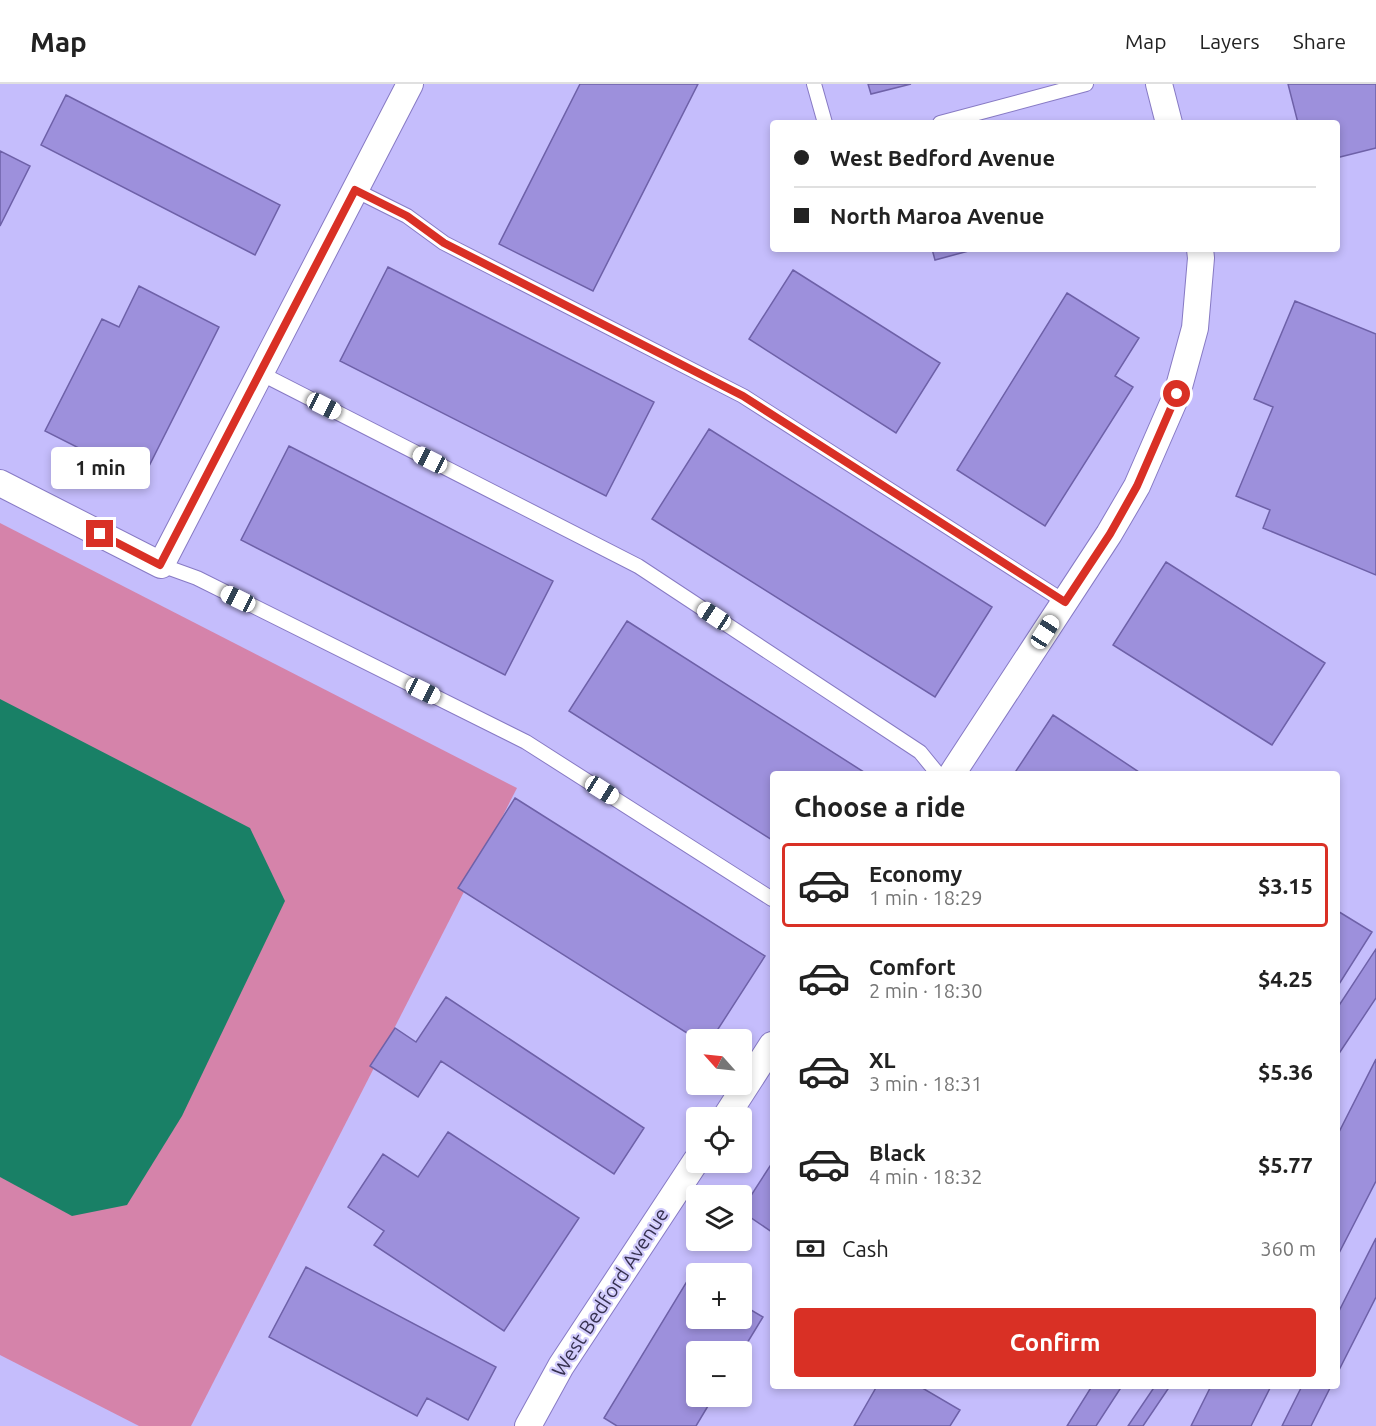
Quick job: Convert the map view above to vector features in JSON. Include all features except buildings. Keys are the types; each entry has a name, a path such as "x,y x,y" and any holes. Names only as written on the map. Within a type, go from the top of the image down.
{"street":[{"path":"0,483 160,565 410,84"},
{"path":"1159,84 1168,120"},
{"path":"954,771 1110,534 1137,486 1177,394 1195,328 1200,252"},
{"path":"732,1107 770,1048"},
{"name":"West Bedford Avenue","path":"528,1426 561,1366 688,1173"}],"lane":[{"path":"814,84 824,120"},
{"path":"951,120 1086,84"},
{"path":"355,190 407,216 444,243 743,396 1065,602"},
{"path":"260,373 638,566 920,752 936,771"},
{"path":"160,565 197,578 526,742 770,898"}],"shaded area":[{"path":"0,523 517,788 191,1426 139,1426 0,1355"},
{"path":"0,699 250,828 285,901 182,1116 127,1205 72,1216 0,1177"}],"route":[{"path":"100,534 160,565 355,190 407,216 444,243 743,396 1065,602 1110,534 1137,486 1177,394"}]}
